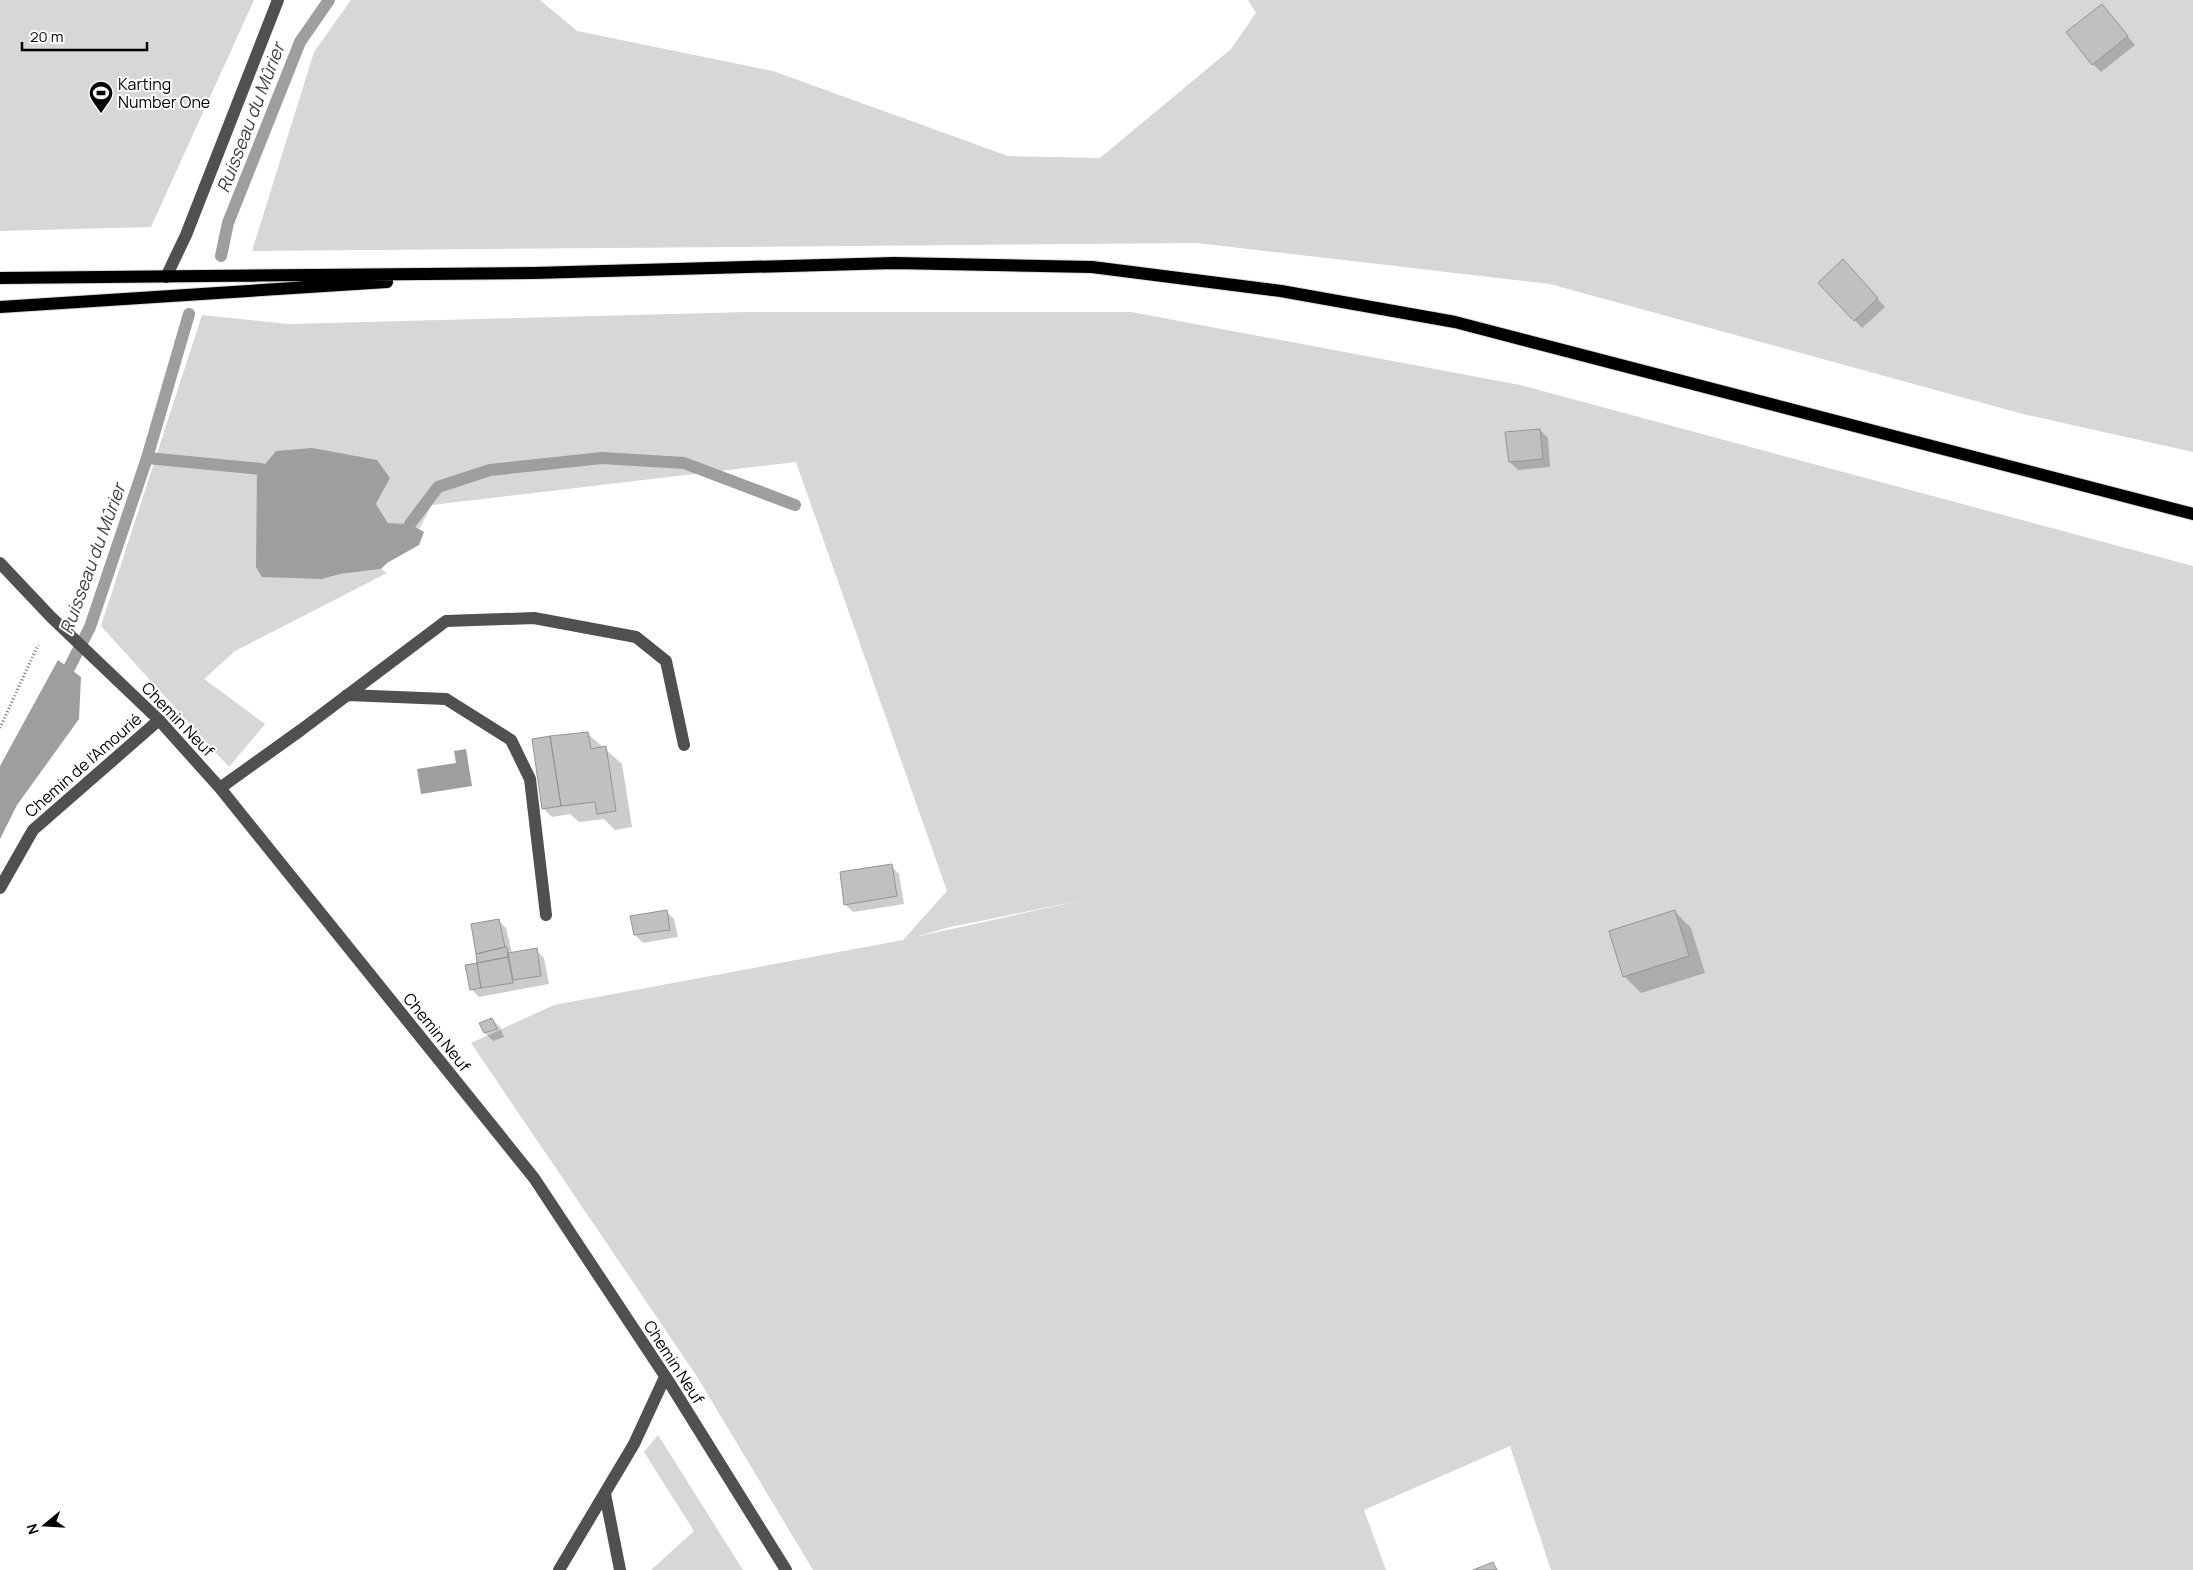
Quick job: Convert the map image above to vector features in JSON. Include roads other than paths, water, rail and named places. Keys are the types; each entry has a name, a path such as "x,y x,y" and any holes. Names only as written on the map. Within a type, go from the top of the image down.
{"main road":[{"path":"0,278 534,273 894,263 1092,267 1281,290 1455,322 2193,514"},
{"path":"0,307 534,273"}],"street":[{"path":"166,277 186,236 278,0"},
{"name":"Chemin Neuf","path":"0,563 51,617 159,720 220,788 534,1178 665,1377 786,1570"},
{"path":"220,788 446,621 534,618 636,637 666,661 684,745"},
{"path":"347,695 446,699 511,740 530,779 546,915"},
{"name":"Chemin de l'Amourié","path":"0,888 33,830 159,720"},
{"path":"559,1570 634,1444 665,1377"},
{"path":"605,1494 620,1570"}],"waterway":[{"name":"Ruisseau du Mûrier","path":"221,256 228,223 300,42 329,0"},
{"name":"Ruisseau du Mûrier","path":"61,684 90,627 147,458 189,314"},
{"path":"147,458 261,469"},
{"path":"410,524 438,487 490,470 602,458 684,463 795,505"}],"place":[{"name":"Karting Number One","path":"101,114"}]}
